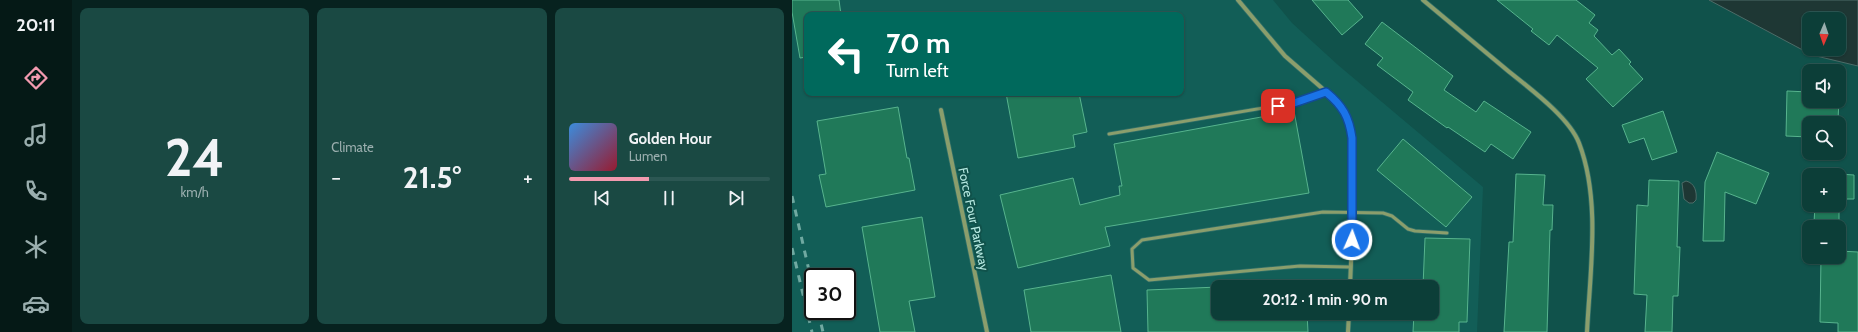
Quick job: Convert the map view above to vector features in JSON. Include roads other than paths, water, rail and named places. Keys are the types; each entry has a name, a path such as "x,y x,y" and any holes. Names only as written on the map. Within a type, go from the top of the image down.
{"street":[{"path":"1238,0 1285,56 1338,102 1350,122 1352,138 1353,212 1350,280"},
{"path":"1423,0 1541,98 1563,118 1579,141 1590,182 1592,214 1587,332"},
{"name":"Force Four Parkway","path":"941,110 987,332"},
{"path":"1348,320 1348,332"}],"lane":[{"path":"1109,134 1294,103 1326,92"},
{"path":"1350,267 1300,266 1148,280 1133,268 1132,249 1142,240 1324,212 1383,213 1392,216 1408,229 1415,231 1447,233"}],"railway":[{"path":"792,196 808,268"},
{"path":"792,248 812,332"},
{"path":"820,320 823,332"}]}
